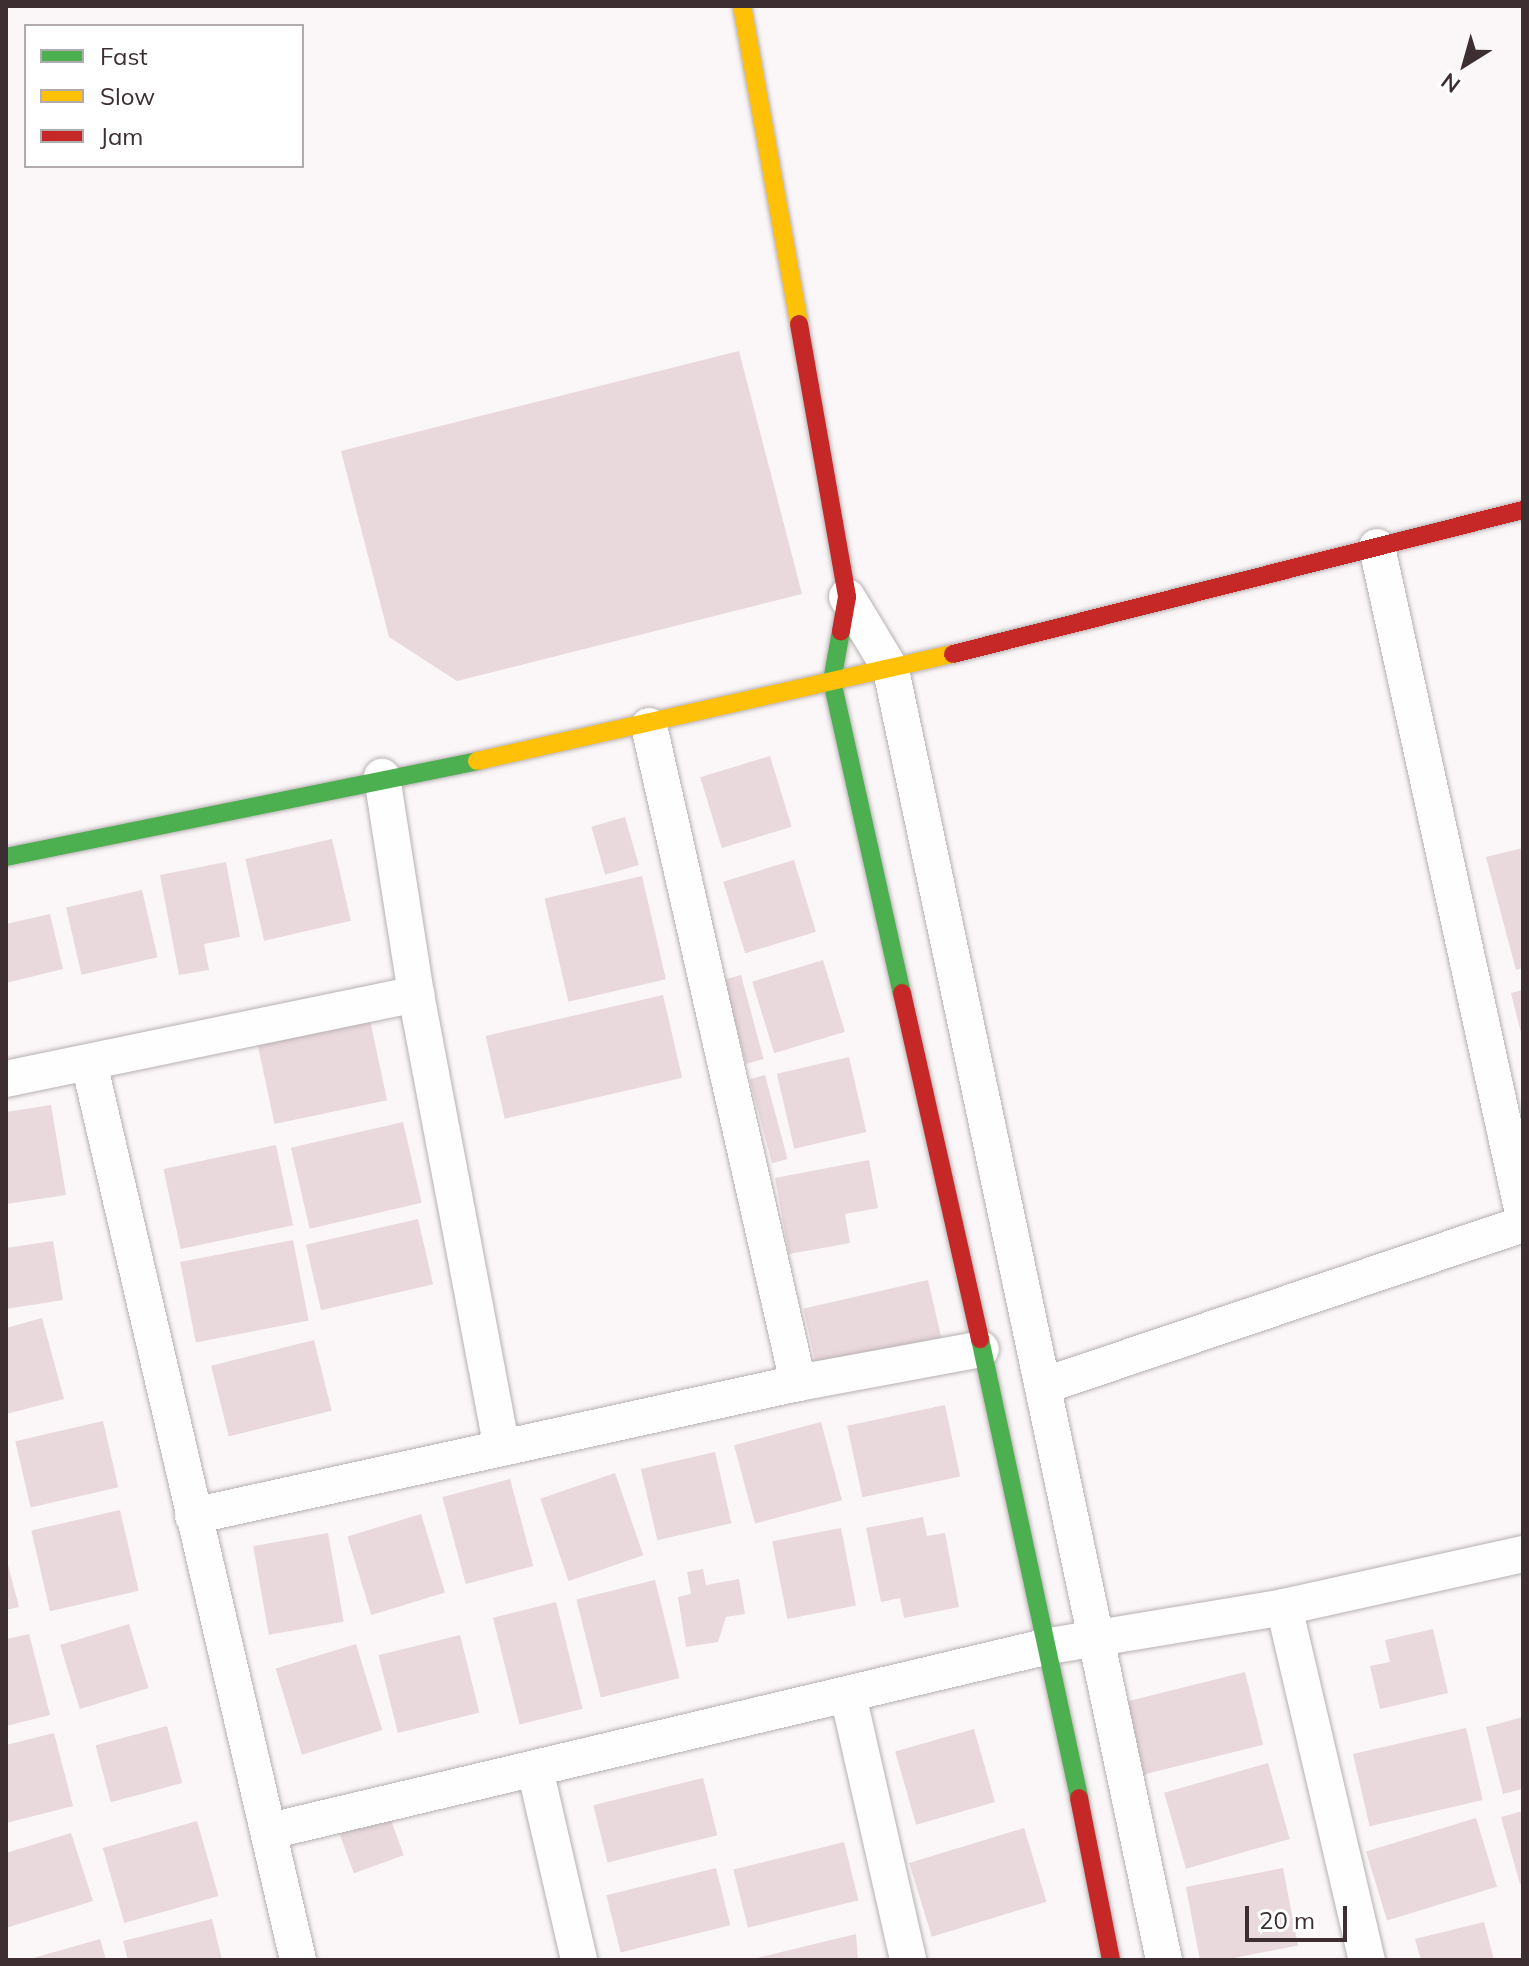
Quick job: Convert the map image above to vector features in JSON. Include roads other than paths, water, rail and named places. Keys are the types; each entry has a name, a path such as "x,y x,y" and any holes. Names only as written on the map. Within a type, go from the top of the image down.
{"street":[{"path":"742,6 847,597 832,681 1049,1646 1111,1960"},
{"path":"6,857 382,777 649,726 832,681 891,670 1523,510"},
{"path":"1377,547 1523,1213"},
{"path":"847,597 891,670 1046,1385 1164,1960"},
{"path":"649,726 798,1383"},
{"path":"382,777 416,994 502,1448"},
{"path":"6,1079 416,994"},
{"path":"89,1063 298,1960"},
{"path":"1046,1385 1523,1224"},
{"path":"193,1516 798,1383 981,1349"},
{"path":"270,1831 1049,1646 1284,1607 1523,1554"},
{"path":"1284,1607 1367,1960"},
{"path":"848,1695 908,1960"},
{"path":"535,1769 579,1960"}]}
